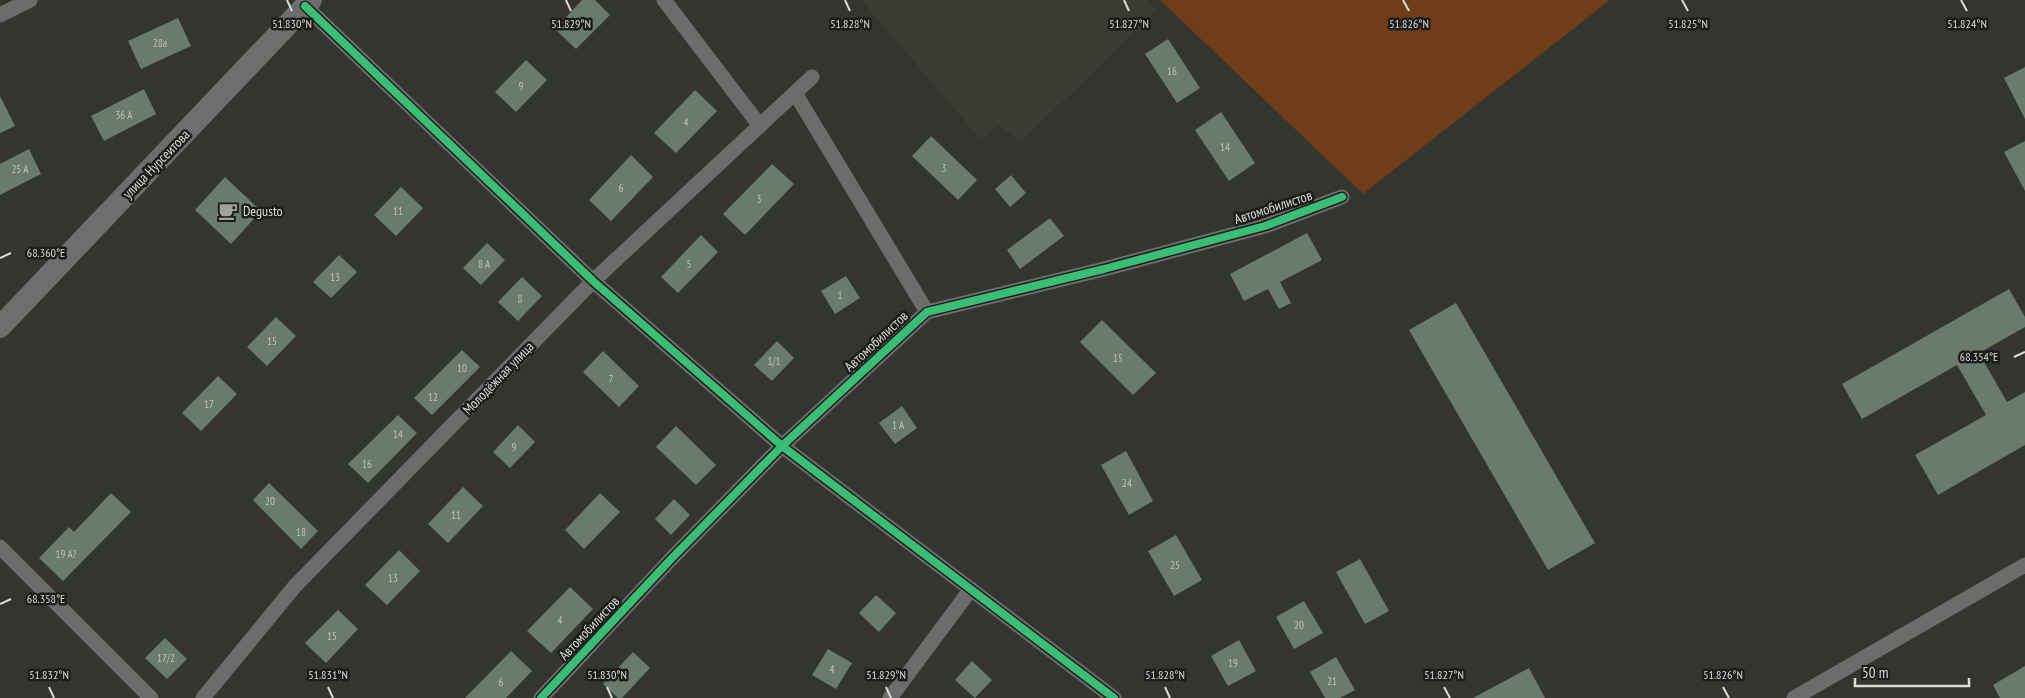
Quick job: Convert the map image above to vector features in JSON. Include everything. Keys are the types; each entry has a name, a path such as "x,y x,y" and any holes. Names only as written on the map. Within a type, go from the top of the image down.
{"main road":[{"name":"улица Нурсеитова","path":"0,327 308,3"}],"street":[{"path":"0,15 30,0"},
{"path":"664,0 760,126"},
{"path":"308,3 593,281 782,446 1114,698"},
{"name":"Молодёжная улица","path":"203,698 295,586 593,281 812,77"},
{"path":"795,93 926,312"},
{"name":"Автомобилистов","path":"541,698 672,558 782,446 926,312 1104,269 1265,226 1342,197"},
{"path":"0,547 151,698"},
{"path":"1794,698 2025,565"},
{"path":"890,698 971,589"}],"shaded area":[{"path":"861,0 1147,0 1157,10 1021,142 999,125 981,140"},
{"path":"1160,0 1610,0 1363,194"}],"building":[{"path":"582,0 595,0 610,15 576,49 555,29"},
{"path":"178,18 191,46 141,69 128,41"},
{"path":"1168,39 1200,88 1177,103 1145,54"},
{"path":"526,60 547,80 516,112 495,92"},
{"path":"2025,67 2025,119 2004,78"},
{"path":"144,89 156,114 104,141 91,116"},
{"path":"695,90 717,111 676,153 654,133"},
{"path":"0,96 15,126 0,133"},
{"path":"1221,112 1255,163 1229,181 1195,130"},
{"path":"931,136 977,180 958,200 912,156"},
{"path":"2025,141 2025,191 2004,152"},
{"path":"29,149 41,174 0,195 0,164"},
{"path":"631,155 653,177 611,221 589,200"},
{"path":"772,164 794,184 745,235 723,214"},
{"path":"1011,175 1026,193 1010,207 995,189"},
{"name":"Degusto","path":"225,177 261,211 231,244 195,210"},
{"path":"401,187 423,208 396,236 374,215"},
{"path":"1050,218 1064,236 1020,269 1007,250"},
{"path":"1307,233 1322,260 1280,282 1291,303 1279,309 1268,289 1244,301 1230,274"},
{"path":"701,235 718,252 678,293 661,277"},
{"path":"487,243 505,260 481,285 463,268"},
{"path":"339,255 357,272 331,298 313,282"},
{"path":"846,276 860,298 835,314 821,291"},
{"path":"522,277 542,296 518,321 498,302"},
{"path":"2009,289 2025,317 2025,327 1979,353 2007,402 2025,392 2025,445 1938,495 1915,455 1986,415 1957,365 1862,419 1842,384"},
{"path":"1456,303 1595,543 1548,570 1409,330"},
{"path":"276,317 296,336 267,366 247,347"},
{"path":"1102,320 1156,373 1133,395 1080,342"},
{"path":"777,341 794,358 772,381 754,365"},
{"path":"462,350 480,367 432,415 414,398"},
{"path":"603,351 639,386 619,407 583,372"},
{"path":"218,376 237,394 201,431 182,413"},
{"path":"902,406 917,428 895,444 879,423"},
{"path":"398,415 417,433 368,483 348,464"},
{"path":"518,425 535,442 510,468 493,452"},
{"path":"676,426 716,465 696,485 656,447"},
{"path":"1126,451 1153,501 1129,515 1101,465"},
{"path":"269,483 318,531 301,549 253,500"},
{"path":"463,487 483,506 448,543 428,524"},
{"path":"111,493 131,512 63,581 39,558 69,527 74,532"},
{"path":"600,493 620,512 584,549 565,530"},
{"path":"674,499 690,515 671,535 655,519"},
{"path":"1176,535 1202,580 1174,596 1148,551"},
{"path":"399,550 420,571 387,605 365,585"},
{"path":"1360,559 1389,611 1365,624 1336,572"},
{"path":"570,587 593,609 551,653 527,631"},
{"path":"876,595 896,613 879,632 859,613"},
{"path":"1304,601 1323,633 1294,649 1276,617"},
{"path":"338,610 358,629 326,663 305,643"},
{"path":"165,638 187,659 167,679 145,658"},
{"path":"1239,640 1256,671 1228,686 1211,656"},
{"path":"828,649 852,663 836,689 812,675"},
{"path":"511,651 532,671 506,698 465,698"},
{"path":"633,652 650,668 622,698 618,698 603,684"},
{"path":"1336,657 1355,690 1340,698 1325,698 1310,672"},
{"path":"972,661 992,680 975,698 955,680"},
{"path":"2025,666 2025,698 2000,698 1993,685"},
{"path":"1529,668 1545,698 1473,698"}],"cycle path":[{"path":"305,6 593,281 782,446 1114,698"},
{"path":"541,698 672,558 782,446 927,312 1104,269 1265,226 1342,197"}],"place":[{"name":"Degusto","path":"228,211"}]}
